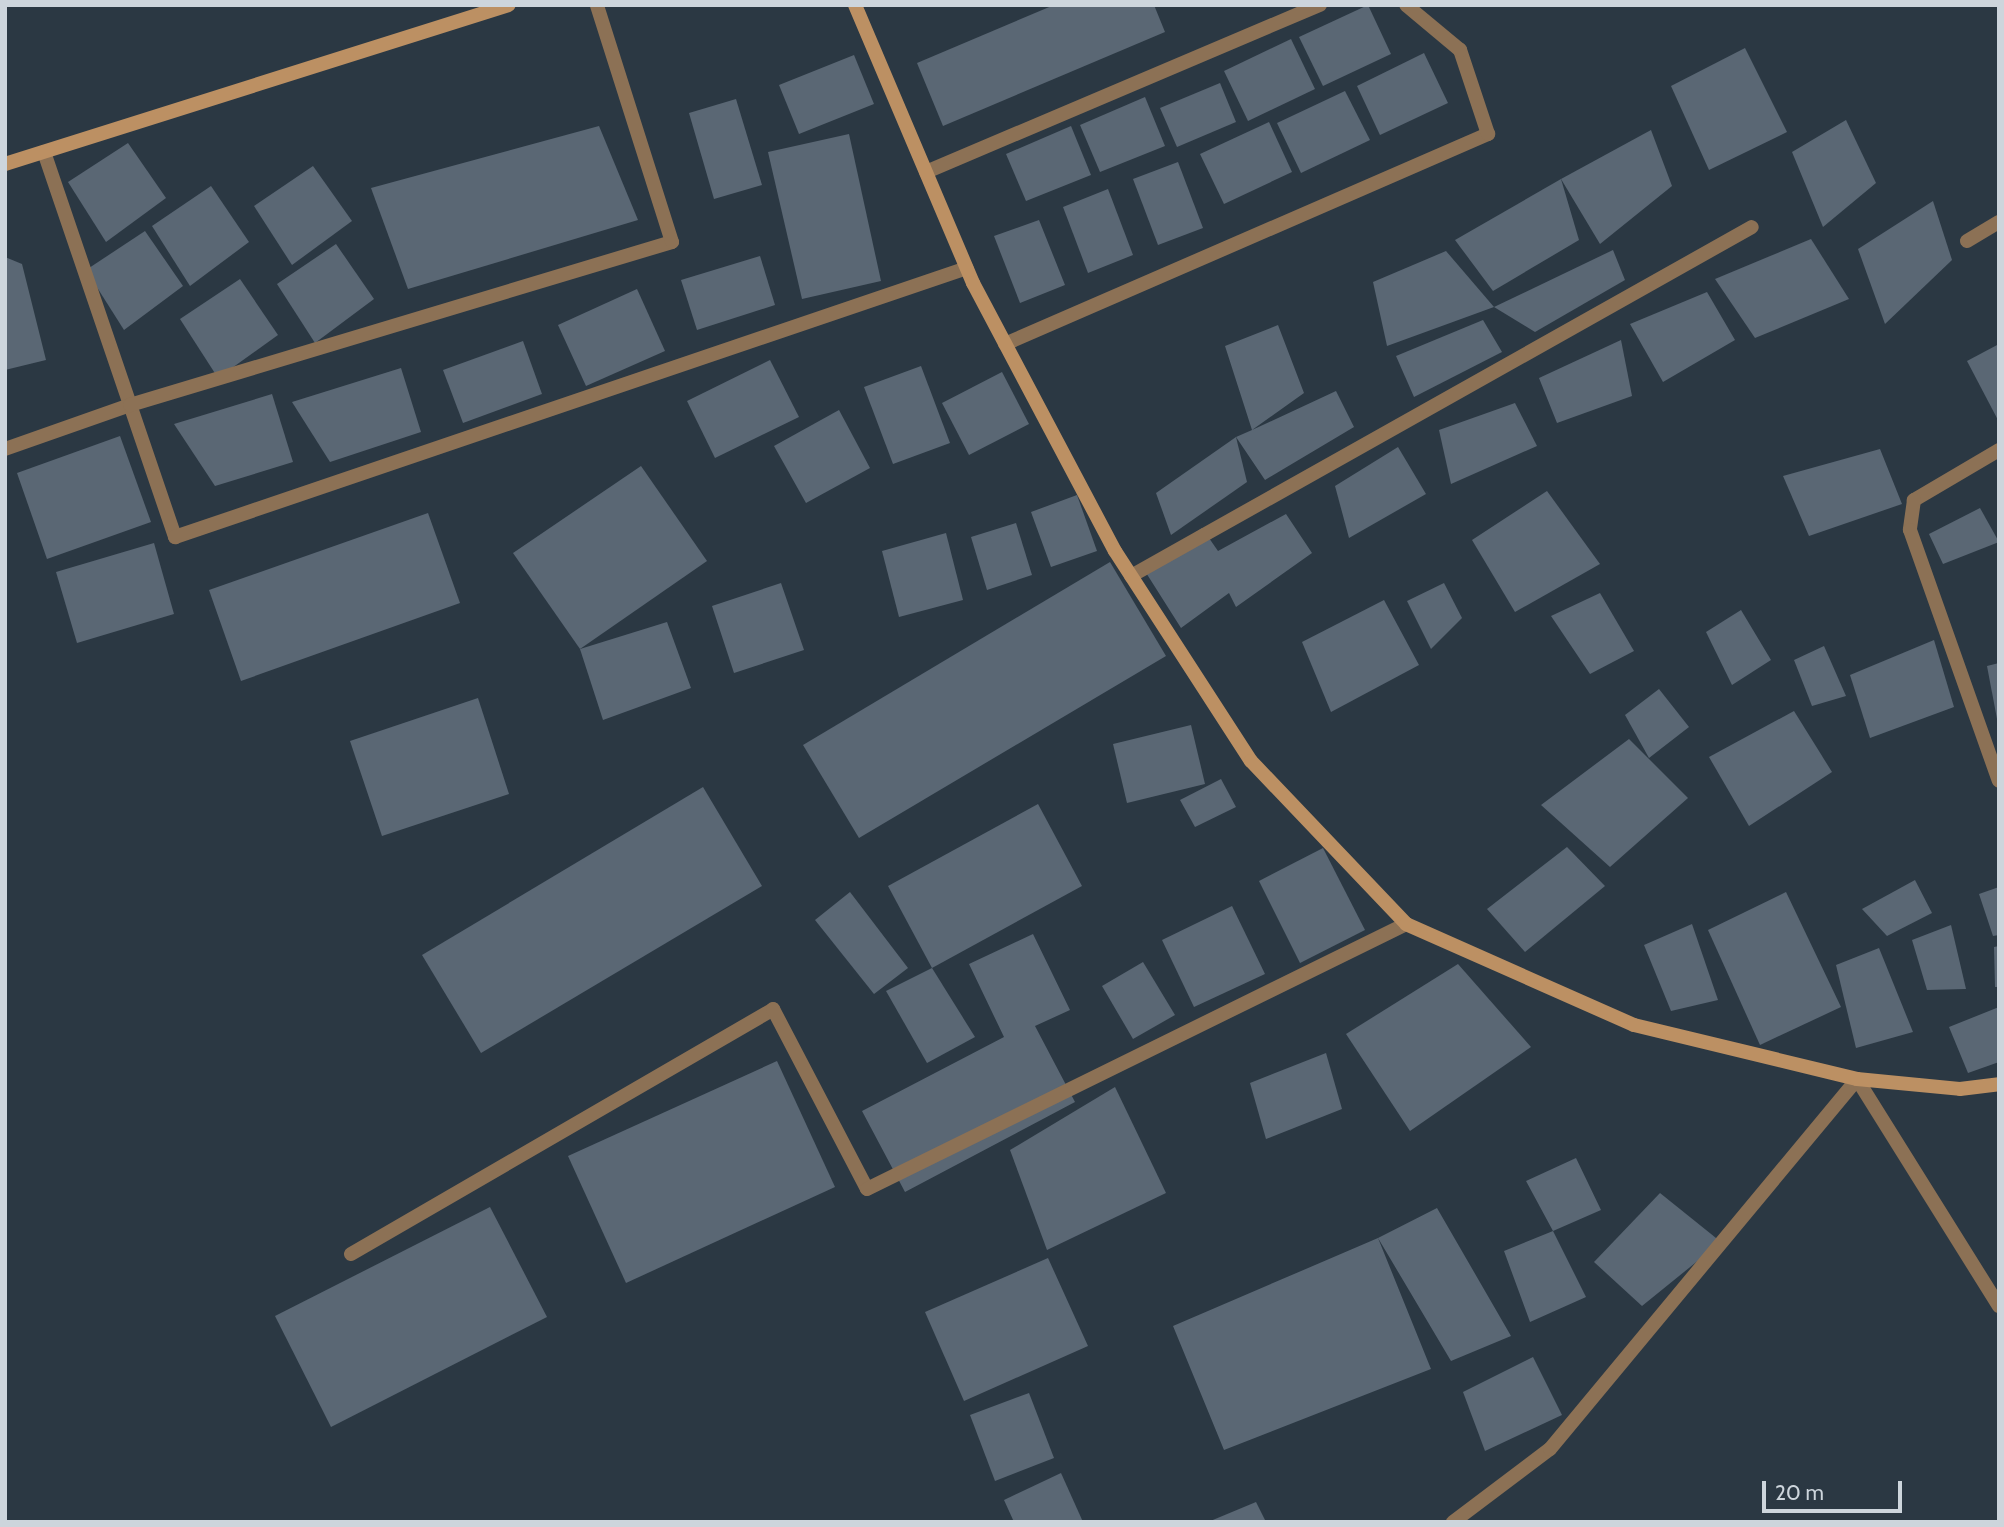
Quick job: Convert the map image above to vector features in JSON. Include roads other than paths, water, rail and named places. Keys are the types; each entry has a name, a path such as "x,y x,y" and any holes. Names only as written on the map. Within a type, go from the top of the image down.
{"street":[{"path":"5,164 509,5"},
{"path":"5,449 130,405 672,242 597,5"},
{"path":"855,5 967,268 1131,576 1251,761 1406,924 1633,1025 1857,1079 1960,1089 1999,1084"},
{"path":"926,172 1320,5"},
{"path":"1006,344 1488,134 1460,50 1406,5"},
{"path":"44,152 175,537 967,268"},
{"path":"1967,241 1999,222"},
{"path":"1131,576 1752,227"},
{"path":"1999,450 1914,500 1910,530 1999,781"},
{"path":"351,1254 773,1009 867,1189 1406,924"},
{"path":"1857,1079 1999,1306"},
{"path":"1453,1522 1550,1449 1857,1079"}]}
